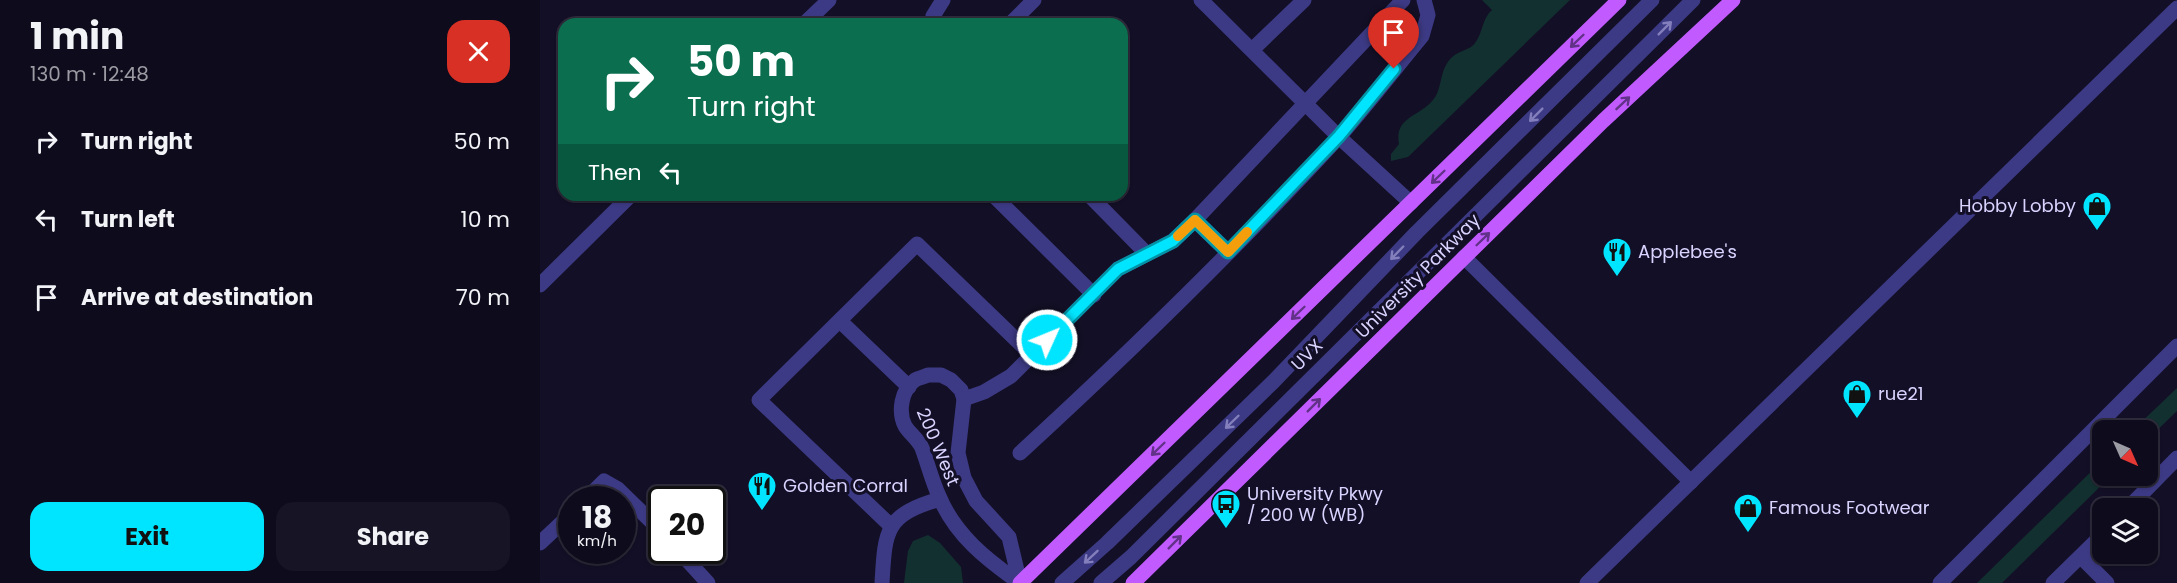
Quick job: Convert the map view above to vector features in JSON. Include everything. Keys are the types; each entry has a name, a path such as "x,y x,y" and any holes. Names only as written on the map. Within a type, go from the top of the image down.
{"main road":[{"path":"1020,583 1619,0"},
{"name":"University Parkway","path":"1133,583 1603,121 1733,0"}],"street":[{"path":"810,18 829,0"},
{"path":"934,18 933,16 943,0"},
{"path":"1016,18 1034,0"},
{"path":"1252,50 1304,0"},
{"path":"964,399 984,392 1011,376 1118,269 1173,241 1403,0"},
{"path":"1020,453 1192,291 1339,136 1422,36 1428,15 1424,0"},
{"name":"UVX","path":"1062,583 1107,543 1273,382 1417,232 1652,0"},
{"name":"UVX","path":"1101,583 1148,540 1693,0"},
{"path":"1210,3 1252,50 1411,203"},
{"path":"1587,583 2177,8"},
{"path":"540,285 625,201"},
{"path":"999,201 1094,295"},
{"path":"1095,201 1148,254"},
{"path":"1195,220 1228,252"},
{"path":"891,526 759,400 917,244 1032,355"},
{"path":"1464,257 1691,482"},
{"path":"840,321 909,387"},
{"path":"1940,583 2177,346"},
{"name":"200 West","path":"928,375 940,375 951,380 962,390 964,399 958,453 964,478 976,501 1009,537 1020,583 979,552 956,525 940,499 922,449 907,429 901,416 901,405 909,387 915,380 928,375"},
{"path":"2138,498 2177,458"},
{"path":"599,486 604,481 613,486"},
{"path":"882,583 886,538 891,526 904,513 919,505 940,499"},
{"path":"636,507 648,518"},
{"path":"540,543 558,526"},
{"path":"2054,583 2092,546"},
{"path":"2081,557 2107,583"},
{"path":"691,564 708,583"}],"green space":[{"path":"1482,0 1570,0 1408,157 1391,161 1391,154 1399,144 1400,128 1409,118 1433,100 1438,92 1444,69 1453,56 1472,46 1478,39 1486,17 1492,10"},
{"path":"2177,388 2177,411 2158,429 2158,420 2143,420"},
{"path":"2092,471 2092,486 2101,486 2002,583 1977,583"},
{"path":"928,535 940,543 961,567 963,583 904,583 908,551 913,541"}],"slow traffic":[{"path":"1178,236 1195,220 1228,252 1247,232"}],"place":[{"name":"Hobby Lobby","path":"2097,232"},
{"name":"Applebee's","path":"1617,278"},
{"name":"rue21","path":"1857,420"},
{"name":"Golden Corral","path":"762,512"},
{"name":"University Pkwy / 200 W (WB)","path":"1226,530"},
{"name":"Famous Footwear","path":"1748,534"}],"route":[{"path":"1047,340 1118,269 1173,241 1195,220 1228,252 1339,136 1394,69"}]}
